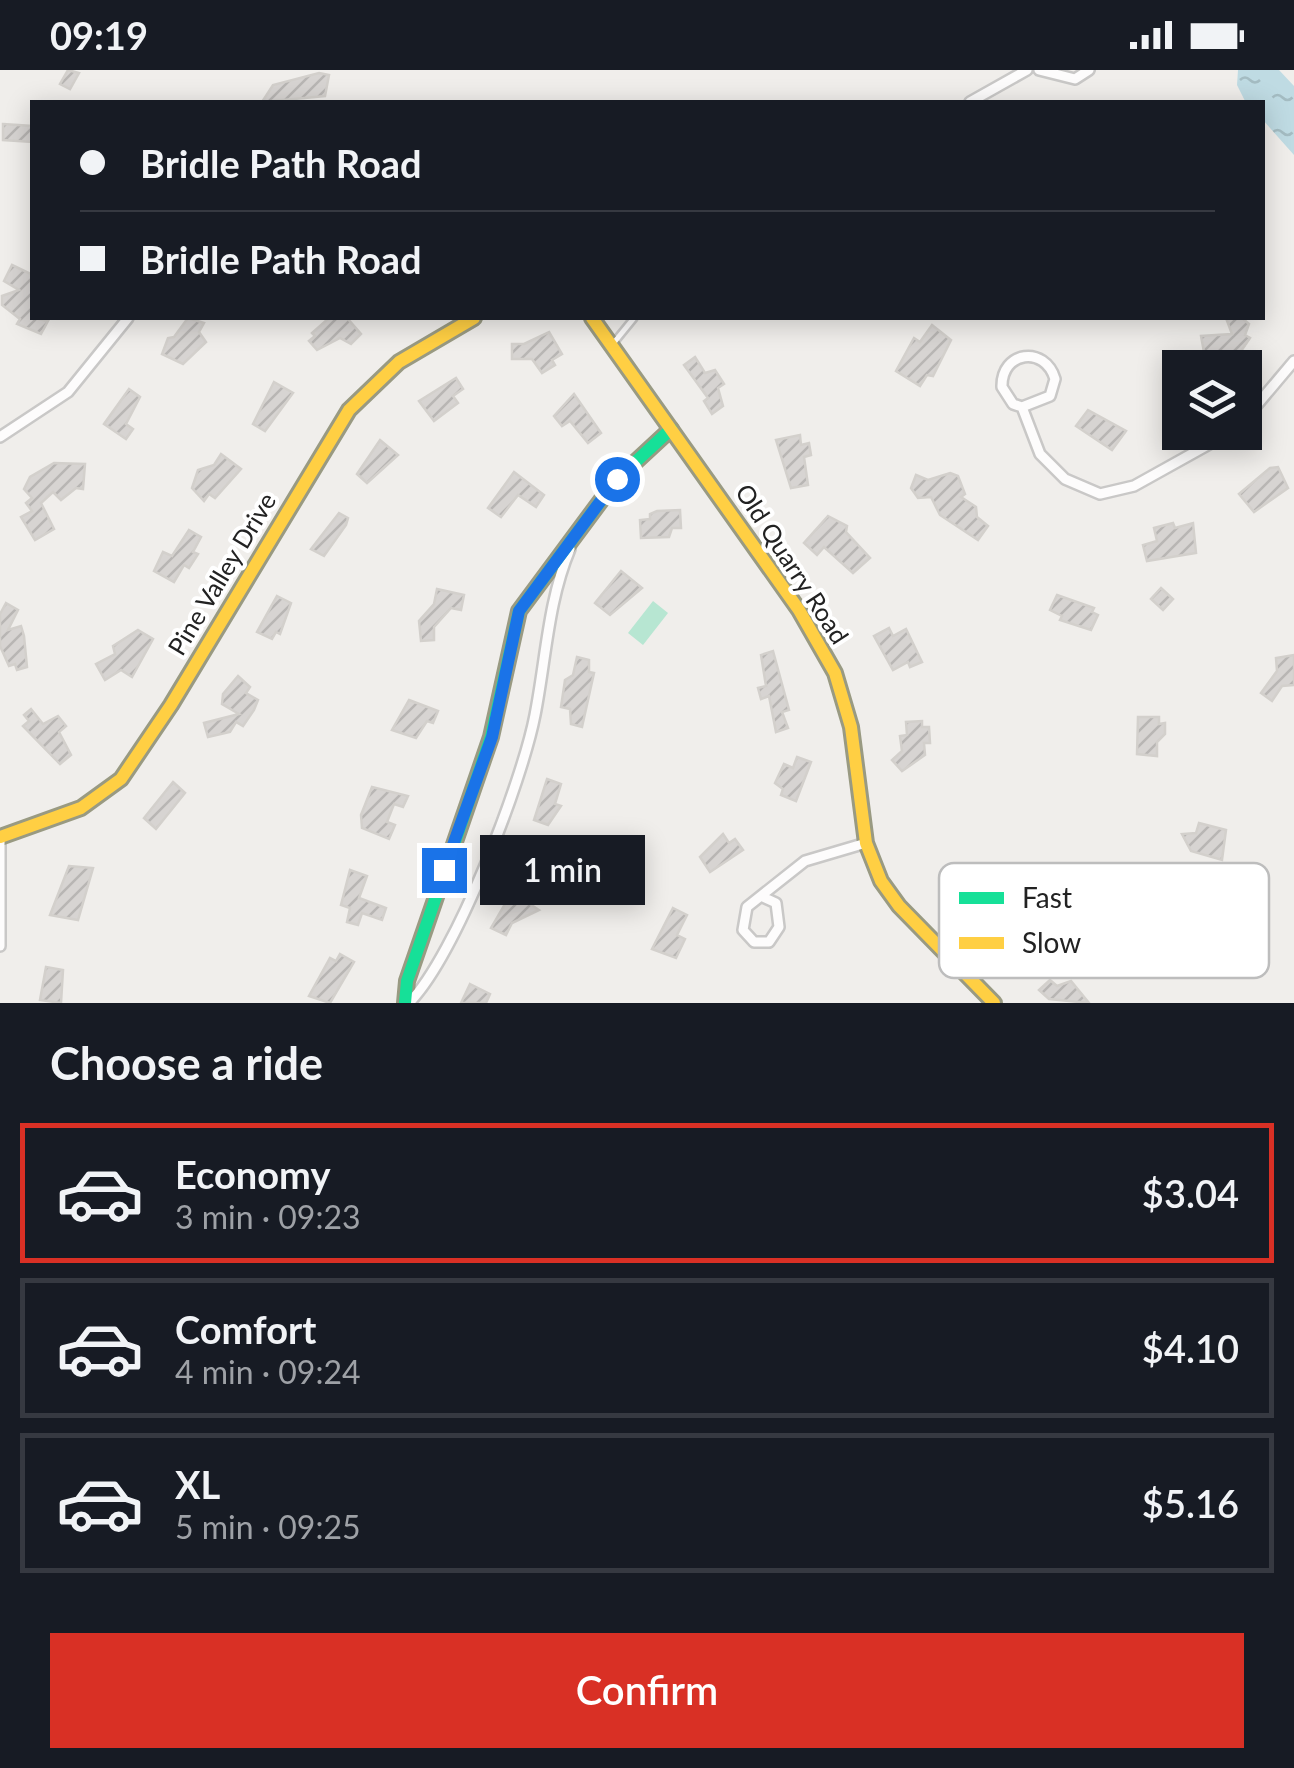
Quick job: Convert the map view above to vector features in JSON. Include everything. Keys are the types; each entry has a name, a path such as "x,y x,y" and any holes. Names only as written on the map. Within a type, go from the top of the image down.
{"street":[{"path":"974,100 1026,70"},
{"path":"1040,70 1068,79 1089,70"},
{"path":"0,437 68,392 126,320"},
{"name":"Pine Valley Drive","path":"0,837 80,808 121,778 171,705 349,410 388,370 471,320"},
{"name":"Old Quarry Road","path":"593,320 800,610 835,674 851,728 866,844 881,881 899,906 939,947"},
{"path":"1022,408 1038,404 1052,390 1053,371 1037,356 1016,358 1001,375 1005,393 1022,408 1040,454 1065,479 1100,494 1134,486 1199,450"},
{"path":"1262,399 1294,360"},
{"path":"407,1003 435,896 492,737 519,611 536,583 617,479 671,428"},
{"path":"407,1003 422,990 460,915 518,779 535,716 560,574 574,539"},
{"path":"0,837 0,946"},
{"path":"763,897 776,902 779,926 769,942 754,942 743,930 742,915 763,897 805,861 866,844"},
{"name":"Old Quarry Road","path":"970,978 994,1003"}],"lane":[{"path":"610,347 632,320"}],"green space":[{"path":"653,601 668,613 643,645 628,633"}],"water":[{"path":"1238,70 1279,70 1294,86 1294,155 1265,122 1265,100 1244,100 1237,85"}],"building":[{"path":"68,70 79,73 70,89 60,84"},
{"path":"319,73 329,75 325,96 263,100 273,85"},
{"path":"3,124 30,126 30,142 3,140"},
{"path":"12,265 30,274 30,320 48,321 41,334 17,324 20,319 2,305 2,296 19,290 4,281"},
{"path":"187,320 204,323 199,332 206,342 183,364 162,354 168,338 174,337"},
{"path":"327,320 349,320 361,334 351,344 340,338 317,350 309,341 315,336 312,333"},
{"path":"1227,320 1244,320 1249,324 1245,335 1250,338 1242,350 1204,350 1201,336 1232,334"},
{"path":"932,325 951,340 933,376 927,375 920,386 896,371 914,338 920,342"},
{"path":"549,332 562,354 552,360 555,365 542,373 532,359 512,359 512,344 524,344"},
{"path":"695,357 705,373 715,370 724,384 718,388 723,406 712,414 704,401 708,398 684,365"},
{"path":"456,378 463,389 453,396 458,403 434,421 419,401"},
{"path":"274,382 293,393 265,431 253,424"},
{"path":"129,389 140,397 126,424 133,429 126,439 104,424"},
{"path":"574,394 601,433 588,443 570,421 562,426 554,416"},
{"path":"1088,410 1126,431 1112,450 1076,426"},
{"path":"800,435 801,445 809,443 811,455 804,457 808,485 791,488 776,440"},
{"path":"380,440 398,455 367,483 357,474"},
{"path":"221,454 241,469 215,498 209,494 204,501 192,488 198,470 214,465"},
{"path":"54,463 85,464 83,489 76,488 61,500 53,492 41,503 54,529 35,540 21,517 32,511 26,503 32,498 24,489 30,477"},
{"path":"1278,467 1288,488 1254,512 1239,494 1270,468"},
{"path":"514,472 544,495 536,507 518,495 501,517 488,508"},
{"path":"950,473 958,476 965,494 961,497 976,507 977,517 988,526 978,540 940,515 931,497 918,498 911,488 916,475 928,480"},
{"path":"680,510 681,528 672,528 669,537 641,538 640,520 650,519 650,514 657,511"},
{"path":"339,513 348,518 346,525 324,556 311,549"},
{"path":"828,516 847,526 846,532 870,558 853,573 824,547 817,555 804,543"},
{"path":"1173,523 1175,528 1193,523 1196,553 1147,561 1143,545 1157,541 1154,528"},
{"path":"189,530 201,537 193,552 198,554 189,568 184,565 174,582 154,571 163,552 172,556"},
{"path":"621,571 642,588 610,615 595,603"},
{"path":"1161,588 1173,599 1163,610 1151,599"},
{"path":"437,589 464,595 461,610 451,608 434,627 434,640 421,641 419,621 434,604"},
{"path":"1057,595 1094,608 1092,612 1098,615 1091,630 1060,620 1062,616 1050,610"},
{"path":"277,596 291,603 280,634 276,632 272,639 257,632"},
{"path":"6,603 18,610 8,630 21,626 24,636 27,667 17,670 15,664 9,666 0,646 0,614"},
{"path":"889,628 893,636 906,629 922,662 910,667 908,662 893,670 874,636"},
{"path":"138,630 153,639 132,677 121,670 105,680 96,664 115,654 113,646"},
{"path":"773,651 789,710 782,712 788,728 776,732 769,696 761,699 758,688 766,686 761,655"},
{"path":"1294,655 1294,685 1282,686 1272,701 1261,693 1277,671 1276,658"},
{"path":"577,657 589,660 589,672 594,673 582,727 571,724 570,709 561,707 565,680 573,675"},
{"path":"238,676 250,687 246,693 258,700 254,710 243,726 236,722 230,732 208,737 204,723 239,714 222,704 223,694"},
{"path":"409,700 438,711 433,723 427,721 416,738 392,730"},
{"path":"31,709 43,724 58,716 66,726 59,732 71,755 60,764 23,726 29,721 24,715"},
{"path":"1138,717 1159,717 1159,724 1165,723 1165,734 1157,742 1157,756 1137,754"},
{"path":"922,721 922,727 929,727 930,743 924,743 925,755 902,771 892,760 902,751 900,736 907,735 906,722"},
{"path":"797,757 811,762 796,801 781,795 783,789 775,783 784,764 793,768"},
{"path":"547,779 561,784 555,804 561,806 548,825 534,820"},
{"path":"173,782 185,793 156,829 144,818"},
{"path":"372,787 408,796 403,807 394,804 387,822 395,825 389,839 362,828 361,815"},
{"path":"1199,823 1226,830 1222,860 1191,851 1182,834 1196,833"},
{"path":"723,834 729,843 735,839 743,850 710,872 700,857"},
{"path":"69,866 93,868 78,920 50,915"},
{"path":"350,870 367,876 359,898 386,908 382,920 362,913 358,925 347,922 350,908 341,905"},
{"path":"512,892 539,910 512,923 506,935 491,928"},
{"path":"673,908 687,915 677,935 685,939 676,958 652,949"},
{"path":"340,954 354,962 330,1003 309,996 330,958 336,961"},
{"path":"46,967 63,970 61,1003 40,1000"},
{"path":"1050,980 1057,986 1071,981 1089,1003 1049,999 1039,990"},
{"path":"470,984 490,994 486,1003 461,1003"}],"traffic: fast":[{"path":"405,1003 407,981 491,737 519,611 617,479 671,429"}],"traffic: slow":[{"path":"0,837 81,808 121,779 171,705 349,410 399,362 471,320"},
{"path":"593,320 799,610 835,673 851,727 866,843 881,881 899,906 939,947"},
{"path":"970,978 994,1003"}],"route":[{"path":"444,870 492,737 519,611 526,596 617,479"}]}
